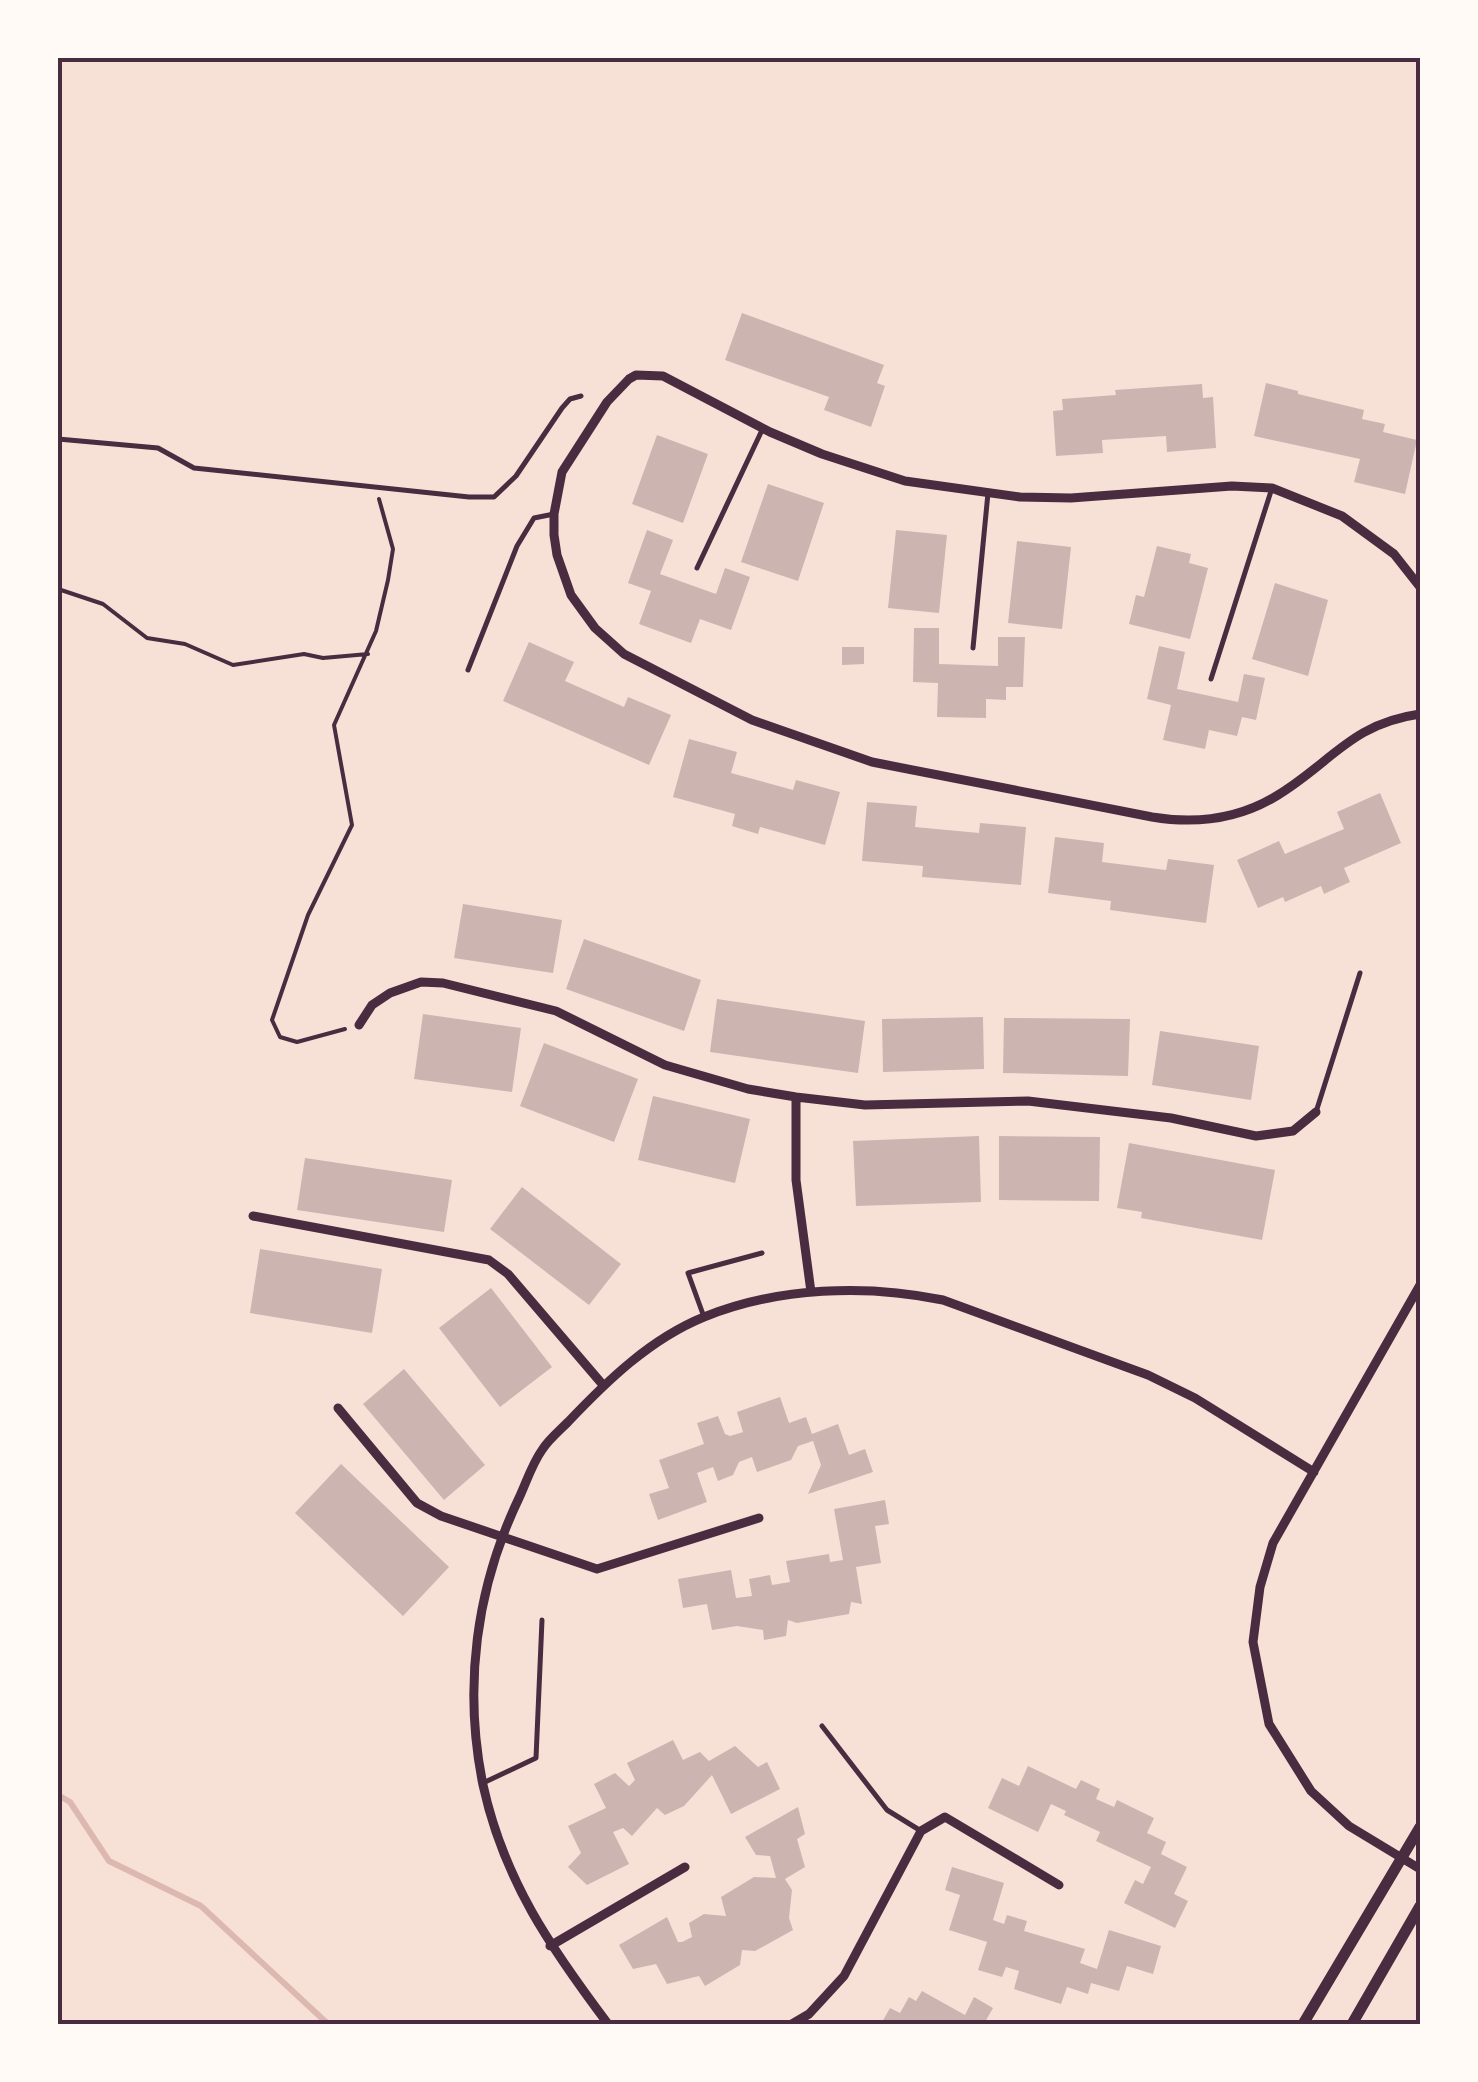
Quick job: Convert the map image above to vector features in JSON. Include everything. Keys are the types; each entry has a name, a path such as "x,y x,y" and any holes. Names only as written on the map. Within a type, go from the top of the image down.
{"street":[{"path":"1420,587 1394,554 1342,516 1272,488 1232,486 1072,498 1020,497 905,481 822,454 663,376 628,378 607,402 562,472 554,514 563,576 582,613 608,642 641,664 752,720 872,762 1152,817 1196,821 1256,806 1289,788 1362,730 1420,714"},
{"path":"359,1025 372,1005 390,993 421,982 443,983 556,1011 665,1065 748,1089 796,1097 865,1105 1028,1101 1171,1118 1256,1136 1293,1131 1316,1112"},
{"path":"796,1097 796,1180 810,1292"},
{"path":"252,1216 490,1260 508,1274 603,1385"},
{"path":"1420,1285 1274,1543 1260,1588 1253,1642 1269,1724 1312,1791 1349,1826 1420,1869"},
{"path":"608,2024 550,1946 509,1868 483,1783 474,1712 476,1640 501,1536 541,1450 603,1385 647,1349 704,1317 789,1294 912,1294 943,1300 1148,1375 1195,1398 1314,1472"},
{"path":"338,1408 418,1502 442,1516 597,1568 759,1518"},
{"path":"792,2024 809,2014 844,1976 921,1832 945,1816 1059,1885"},
{"path":"1303,2024 1420,1827"},
{"path":"550,1946 684,1867"},
{"path":"1352,2024 1420,1906"},
{"path":"809,2014 819,2024"}],"lane":[{"path":"58,439 158,448 194,468 494,497 516,476 562,408 570,399 581,396"},
{"path":"697,568 763,428"},
{"path":"1211,679 1272,488"},
{"path":"973,648 988,492"},
{"path":"468,670 517,546 534,518 554,514"},
{"path":"1316,1112 1360,973"},
{"path":"704,1317 688,1273 762,1253"},
{"path":"483,1783 536,1758 542,1620"},
{"path":"822,1726 887,1810 921,1832"}],"path":[{"path":"359,1025 296,1042 280,1037 272,1020 308,915 352,824 334,725 368,654 383,604 393,549 376,488"},
{"path":"58,588 103,604 147,638 185,644 233,666 304,654 324,658 368,654"}],"building":[{"path":"742,313 884,365 877,383 885,386 871,427 824,410 829,397 725,360"},
{"path":"1266,383 1364,410 1362,419 1385,424 1383,432 1417,440 1405,494 1354,482 1360,459 1254,436"},
{"path":"1202,384 1203,398 1213,397 1216,448 1167,452 1166,436 1102,440 1103,453 1056,456 1053,411 1063,410 1062,399 1116,395 1115,390"},
{"path":"657,435 708,454 683,523 632,504"},
{"path":"768,484 824,503 798,581 741,562"},
{"path":"647,530 673,540 660,574 716,594 725,568 750,577 731,630 700,619 691,643 639,624 651,591 628,583"},
{"path":"896,530 947,535 939,613 888,608"},
{"path":"1017,541 1071,547 1062,629 1008,623"},
{"path":"1157,546 1191,554 1189,563 1208,568 1190,639 1129,624 1136,595 1144,597"},
{"path":"1275,583 1328,600 1308,676 1252,659"},
{"path":"914,628 939,628 939,664 998,666 998,637 1025,637 1023,687 1006,687 1006,700 986,699 986,718 937,717 938,683 913,682"},
{"path":"529,642 574,662 565,681 624,707 628,697 671,715 649,765 503,701"},
{"path":"1159,646 1185,652 1177,689 1238,702 1244,674 1265,678 1256,720 1242,717 1237,736 1209,730 1205,749 1163,740 1171,705 1147,699"},
{"path":"842,647 864,647 864,664 842,665"},
{"path":"689,739 737,752 731,773 793,790 796,780 840,792 825,845 760,827 758,834 732,826 735,814 673,797"},
{"path":"1380,793 1401,843 1344,868 1350,882 1324,894 1321,886 1285,902 1283,897 1258,908 1237,860 1279,841 1285,854 1344,829 1337,812"},
{"path":"867,802 917,806 915,827 979,833 980,823 1026,827 1021,885 922,877 923,866 862,861"},
{"path":"1055,837 1104,843 1102,862 1166,870 1168,859 1214,865 1206,923 1110,910 1111,901 1048,893"},
{"path":"463,904 562,920 553,973 454,958"},
{"path":"584,939 701,980 684,1031 566,989"},
{"path":"717,999 865,1021 858,1073 710,1052"},
{"path":"423,1014 521,1028 512,1092 414,1079"},
{"path":"983,1017 984,1069 883,1072 882,1019"},
{"path":"1004,1018 1130,1019 1128,1076 1003,1073"},
{"path":"1160,1031 1259,1046 1251,1100 1152,1085"},
{"path":"544,1043 638,1079 614,1142 520,1106"},
{"path":"653,1096 750,1119 735,1183 638,1160"},
{"path":"979,1136 981,1202 856,1206 853,1141"},
{"path":"999,1136 1100,1137 1099,1201 999,1200"},
{"path":"1129,1143 1275,1170 1262,1240 1141,1218 1142,1212 1117,1208"},
{"path":"305,1158 452,1180 444,1232 297,1210"},
{"path":"522,1187 621,1264 589,1305 490,1229"},
{"path":"260,1249 382,1269 372,1333 250,1313"},
{"path":"491,1288 552,1367 500,1407 439,1328"},
{"path":"404,1369 485,1465 444,1500 363,1404"},
{"path":"780,1397 789,1423 806,1417 812,1434 838,1424 849,1455 865,1449 873,1472 808,1494 821,1465 813,1441 798,1446 791,1460 757,1472 752,1457 739,1462 733,1475 718,1481 713,1467 697,1473 707,1502 658,1520 649,1494 669,1488 659,1460 704,1444 697,1423 718,1416 725,1434 743,1432 737,1412"},
{"path":"341,1464 449,1567 403,1616 295,1513"},
{"path":"885,1500 889,1524 875,1526 881,1563 856,1567 862,1604 851,1602 849,1614 797,1623 788,1620 786,1636 764,1640 763,1630 737,1626 712,1630 707,1604 683,1608 678,1579 731,1570 736,1598 752,1596 749,1579 770,1575 772,1585 790,1582 786,1561 829,1554 830,1562 843,1560 834,1509"},
{"path":"673,1740 683,1760 700,1752 709,1761 735,1746 758,1767 767,1762 780,1789 731,1814 712,1775 684,1806 665,1815 657,1808 632,1836 623,1828 613,1832 629,1864 587,1885 568,1867 581,1853 568,1826 606,1808 594,1784 615,1773 629,1786 635,1780 627,1763"},
{"path":"1028,1766 1076,1789 1081,1780 1100,1789 1096,1799 1114,1807 1117,1800 1154,1818 1147,1833 1166,1842 1161,1854 1187,1867 1174,1894 1188,1901 1175,1928 1124,1903 1135,1880 1143,1884 1151,1867 1096,1841 1100,1832 1064,1815 1066,1811 1051,1804 1038,1832 988,1808 1002,1778 1019,1786"},
{"path":"798,1807 805,1834 797,1839 805,1867 785,1879 792,1890 789,1918 793,1930 755,1951 742,1950 740,1965 705,1986 699,1976 667,1984 656,1964 633,1969 619,1945 667,1917 678,1942 682,1942 692,1937 689,1923 704,1914 726,1916 721,1897 754,1877 776,1878 770,1856 756,1855 745,1837"},
{"path":"952,1867 1004,1883 993,1920 1004,1924 1007,1915 1027,1921 1024,1931 1085,1949 1080,1963 1097,1969 1109,1930 1161,1946 1153,1974 1127,1966 1119,1991 1091,1983 1088,1994 1067,1987 1061,2004 1014,1989 1019,1971 1006,1967 1002,1977 978,1970 987,1942 949,1930 960,1895 945,1890"},
{"path":"922,1991 965,2015 974,1997 993,2008 984,2024 881,2024 890,2008 900,2013 909,1997 916,2001"}],"waterway":[{"path":"58,1795 70,1802 109,1861 201,1906 328,2024"}]}
